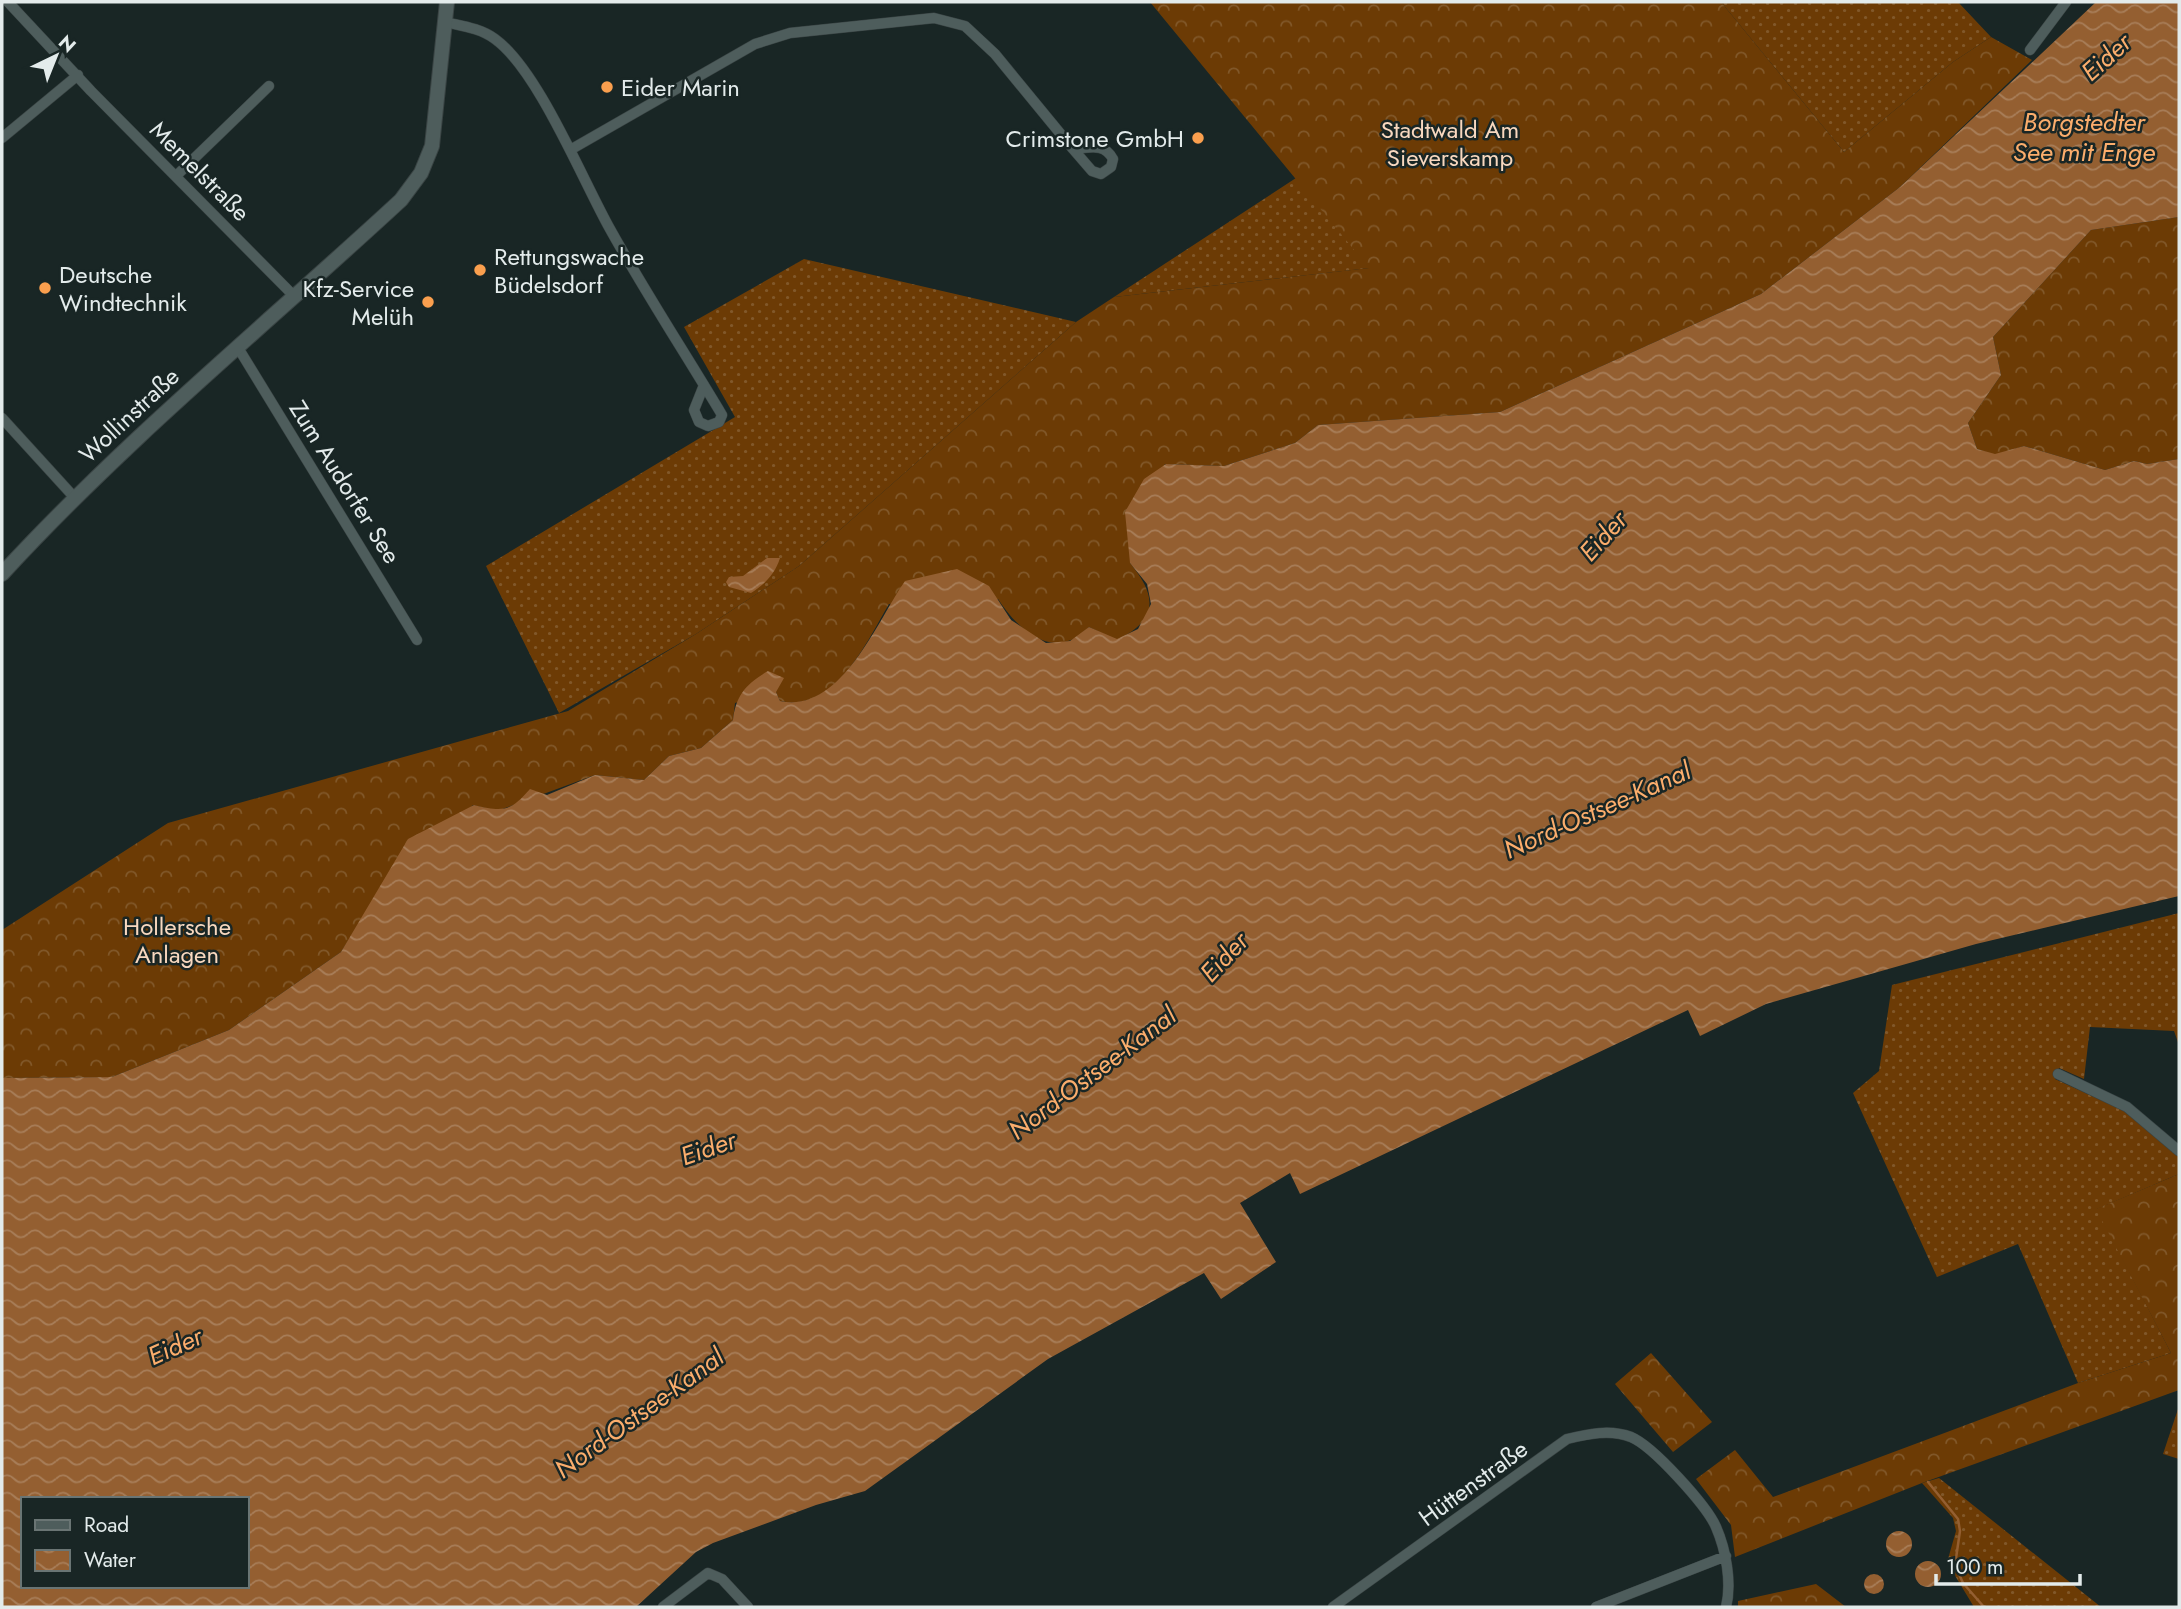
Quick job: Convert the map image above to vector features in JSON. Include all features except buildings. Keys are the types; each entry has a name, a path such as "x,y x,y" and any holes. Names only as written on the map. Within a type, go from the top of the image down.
{"street":[{"name":"Memelstraße","path":"8,2 294,296"},
{"name":"Wollinstraße","path":"2,573 74,497 237,346 401,200 421,173 434,137 447,2"},
{"path":"2030,50 2066,2"},
{"path":"570,150 755,44 790,33 934,18 965,26 995,54 1073,149"},
{"path":"445,22 478,30 496,40 524,71 570,150 610,230 704,384"},
{"path":"2,138 78,75"},
{"path":"176,176 269,86"},
{"name":"Zum Audorfer See","path":"237,346 417,640"},
{"path":"2,418 74,497"},
{"path":"2058,1074 2127,1107 2179,1152"},
{"name":"Hüttenstraße","path":"1333,1607 1567,1439 1609,1432 1631,1437 1648,1447 1716,1525 1726,1556"},
{"path":"1596,1607 1726,1556 1726,1607"},
{"path":"663,1607 708,1573 722,1578 748,1607"}],"green space":[{"name":"Hollersche Anlagen","path":"1150,2 1721,2 1844,152 1953,62 1991,37 2032,60 1900,187 1761,294 1500,412 1318,425 1295,443 1224,466 1165,464 1130,563 1149,596 1147,615 1141,624 1117,640 1089,627 1071,640 1060,643 1038,639 1011,617 998,599 889,604 859,655 833,686 800,702 780,701 776,692 735,703 733,720 701,748 669,756 644,780 595,775 497,811 473,805 358,925 341,952 229,1030 112,1077 2,1078 2,930 168,823 568,711 696,634 799,566 1076,322 1114,297 1369,268"},
{"path":"1721,2 1958,2 1991,37 1953,62 1844,152"},
{"path":"1296,178 1370,268 1114,297"},
{"path":"2179,217 2179,459 2147,464 2134,461 2105,470 2024,446 1995,455 1977,449 1968,423 2001,375 1993,337 2091,230"},
{"path":"804,259 1076,322 799,566 696,634 559,713 486,566 735,417 684,327"},
{"path":"2179,913 2179,1045 2174,1031 2090,1027 2084,1079 2059,1068 2055,1079 2125,1111 2179,1157 2179,1174 2097,1209 2171,1353 2078,1383 2018,1244 1937,1277 1853,1093 1879,1071 1892,985"},
{"path":"2179,1174 2179,1390 1922,1483 1735,1557 1731,1525 1696,1479 1735,1450 1773,1497 2078,1383 2171,1353 2096,1209"},
{"path":"1651,1353 1712,1422 1673,1452 1615,1384"},
{"path":"2179,1406 2179,1459 2163,1454"},
{"path":"1939,1478 2101,1607 1974,1607 1948,1559 1956,1531 1953,1518 1922,1483"},
{"path":"1816,1584 1846,1607 1738,1607 1738,1601"}],"water":[{"path":"2096,2 2179,2 2179,217 2091,230 1993,337 2001,375 1968,423 1977,449 1995,454 2024,446 2105,470 2134,461 2147,464 2179,459 2179,896 1976,944 1766,1004 1700,1036 1688,1010 1300,1194 1290,1173 1240,1203 1276,1262 1221,1299 1204,1273 1048,1359 865,1491 816,1505 713,1543 696,1552 636,1607 2,1607 2,1078 112,1077 229,1030 341,952 408,839 474,805 492,809 511,806 530,789 547,795 595,775 644,780 669,756 701,748 733,720 743,691 768,671 784,678 776,692 780,701 802,701 821,693 839,679 855,661 905,581 957,569 989,586 1011,620 1046,643 1070,641 1089,627 1117,639 1138,629 1151,604 1147,584 1130,563 1125,512 1144,479 1166,464 1224,466 1295,443 1318,425 1500,412 1761,294 1900,187"},
{"path":"767,558 780,558 772,574 756,590 751,593 729,587 726,582 729,577 743,576"},
{"path":"1899,1531 1909,1534 1912,1544 1909,1554 1899,1557 1889,1554 1886,1544 1889,1534"},
{"path":"1928,1561 1938,1564 1941,1574 1938,1584 1928,1587 1918,1584 1915,1574 1918,1564"},
{"path":"1870,1574 1878,1574 1884,1584 1878,1594 1870,1594 1864,1588 1864,1580"}],"waterway":[{"path":"1928,1482 1958,1519 1960,1531 1955,1565 1963,1583 1984,1607"}],"place":[{"name":"Eider Marin","path":"607,87"},
{"name":"Crimstone GmbH","path":"1198,138"},
{"name":"Rettungswache Büdelsdorf","path":"480,270"},
{"name":"Deutsche Windtechnik","path":"45,288"},
{"name":"Kfz-Service Melüh","path":"428,302"}],"water label":[{"name":"Eider","path":"2106,57"},
{"name":"Borgstedter See mit Enge","path":"2084,137"},
{"name":"Eider","path":"1603,536"},
{"name":"Nord-Ostsee-Kanal","path":"1597,810"},
{"name":"Eider","path":"1224,957"},
{"name":"Nord-Ostsee-Kanal","path":"1092,1073"},
{"name":"Eider","path":"708,1148"},
{"name":"Eider","path":"175,1346"},
{"name":"Nord-Ostsee-Kanal","path":"639,1413"}],"park label":[{"name":"Stadtwald Am Sieverskamp","path":"1450,143"}]}
